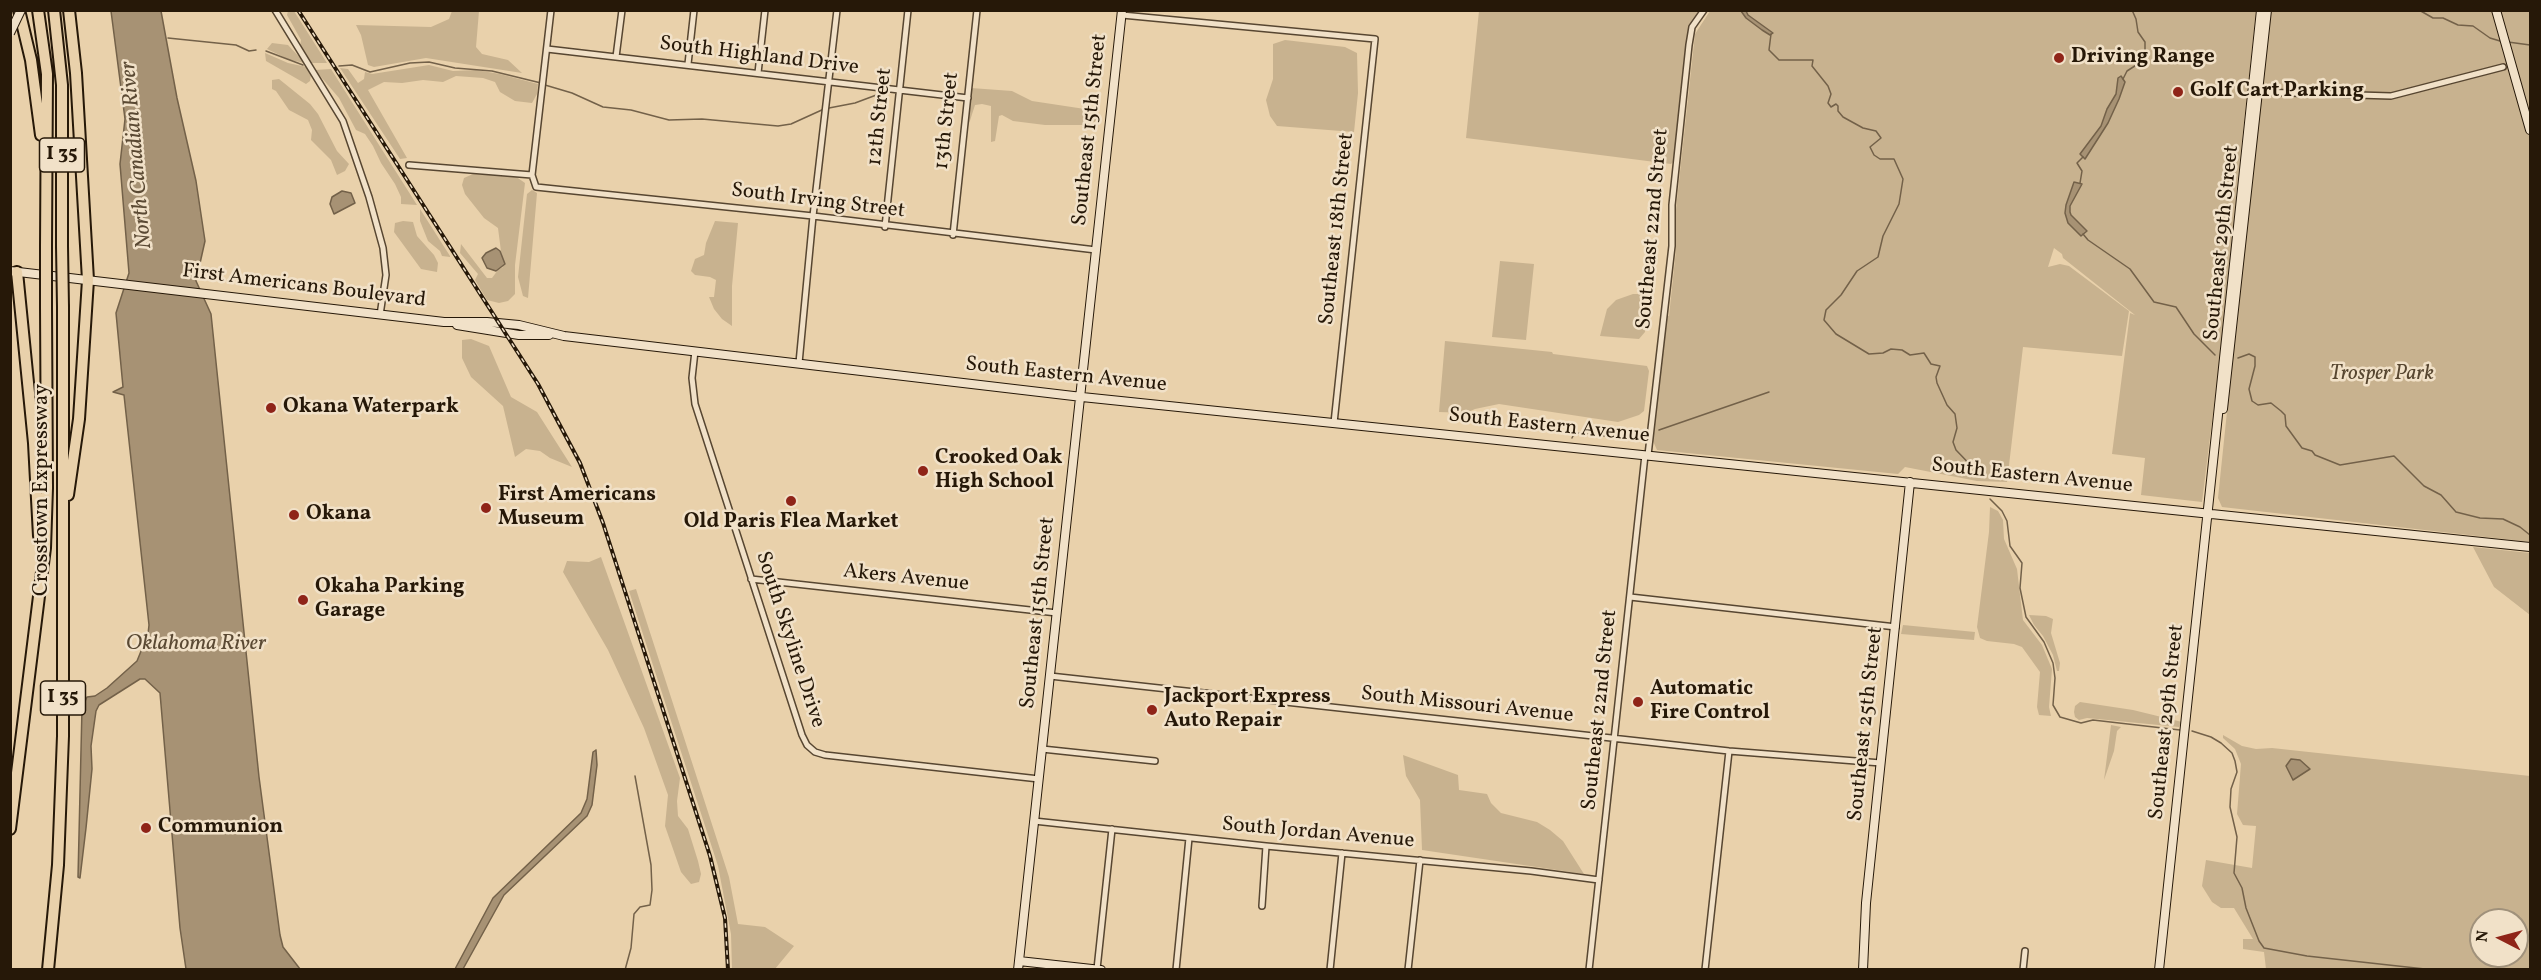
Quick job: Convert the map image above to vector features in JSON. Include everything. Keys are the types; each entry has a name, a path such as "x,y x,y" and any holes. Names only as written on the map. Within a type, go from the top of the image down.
{"highway":[{"path":"20,10 37,95 45,177"},
{"name":"I 35","path":"38,10 47,74 45,177"},
{"name":"Crosstown Expressway","path":"48,969 58,865 62,769 62,85 54,10"},
{"path":"63,531 79,418 88,280 76,72 69,10"},
{"name":"Crosstown Expressway","path":"10,829 42,579 47,488 45,177"},
{"path":"14,271 34,443 42,579"}],"main road":[{"path":"10,33 20,10"},
{"name":"Southeast 29th Street","path":"2159,969 2208,513 2226,392 2261,10"},
{"name":"Southeast 29th Street","path":"2255,92 2267,10"},
{"path":"2496,10 2530,130"},
{"name":"Southeast 15th Street","path":"1019,965 1122,13"},
{"name":"First Americans Boulevard","path":"14,271 444,322"},
{"name":"South Eastern Avenue","path":"444,322 519,325 564,336 1082,397 2530,547"},
{"name":"Southeast 25th Street","path":"1863,969 1866,903 1910,482"},
{"path":"1019,965 1099,969"}],"street":[{"path":"275,10 343,120 369,197 383,248 386,274 380,315"},
{"path":"408,165 532,175 551,10"},
{"path":"616,57 622,10"},
{"path":"688,64 694,10"},
{"path":"758,73 765,10"},
{"path":"799,363 813,216 837,10"},
{"name":"12th Street","path":"885,227 908,10"},
{"name":"13th Street","path":"953,235 977,10"},
{"name":"Southeast 22nd Street","path":"1589,969 1671,254 1672,205 1689,45 1692,27 1704,10"},
{"name":"Southeast 18th Street","path":"1122,13 1375,39 1334,423"},
{"name":"South Highland Drive","path":"547,49 968,98"},
{"path":"2255,92 2391,96 2503,67"},
{"name":"South Irving Street","path":"532,175 536,187 813,216 885,227 1096,250"},
{"name":"South Skyline Drive","path":"695,351 692,382 695,404 802,735 812,750 835,756 1039,779"},
{"name":"Akers Avenue","path":"751,579 1057,613"},
{"path":"1630,597 1896,627"},
{"name":"South Missouri Avenue","path":"1050,676 1729,751 1881,763"},
{"path":"1042,749 1155,761"},
{"path":"1705,969 1729,751"},
{"name":"South Jordan Avenue","path":"1034,821 1540,872 1599,880"},
{"path":"1099,969 1112,829"},
{"path":"1176,969 1189,838"},
{"path":"1262,906 1266,846"},
{"path":"1330,969 1342,853"},
{"path":"1408,969 1420,860"},
{"path":"2024,969 2025,951"}],"green space":[{"path":"288,11 294,11 327,63 309,63 300,47 301,40 287,15"},
{"path":"452,11 479,11 476,47 482,54 508,60 522,73 426,58 374,67 368,65 361,35 356,25 431,27 449,19"},
{"path":"1479,11 1701,11 1693,20 1687,38 1674,161 1671,164 1466,138"},
{"name":"Trosper Park","path":"1710,11 2256,11 2236,196 2250,200 2270,11 2530,11 2530,542 2222,507 2218,498 2228,402 2216,389 2202,502 2141,495 2145,458 2112,454 2130,313 2135,315 2063,258 2062,254 2054,248 2048,267 2060,264 2069,266 2129,311 2122,356 2023,347 2007,482 1977,481 1905,467 1898,474 1657,450 1653,441 1666,315 1669,316 1676,250 1676,209 1695,34"},
{"path":"1285,40 1345,47 1357,53 1358,93 1354,132 1277,126 1270,116 1266,100 1273,79 1273,44"},
{"path":"272,43 288,45 305,63 290,60 267,49"},
{"path":"265,53 288,63 307,67 311,75 310,81 306,84 266,61"},
{"path":"429,65 453,71 476,70 500,74 538,84 537,94 532,103 515,101 500,92 495,82 483,78 456,76 443,82 423,80 402,83 384,82 368,90 407,158 400,159 340,68 348,69 358,83 364,79 365,72 372,74"},
{"path":"331,69 417,205 401,204 401,197 395,184 373,146 365,134 356,130 339,98 315,70"},
{"path":"279,79 310,104 318,114 337,151 349,164 345,171 337,175 331,160 311,140 312,130 308,120 289,110 276,91 272,89 272,80"},
{"path":"971,88 1012,91 1032,101 1098,111 1098,120 1088,125 1045,125 1013,121 1002,115 999,116 995,141 991,142 991,106 975,105 967,130"},
{"path":"473,174 515,176 525,183 515,265 515,294 508,301 499,303 487,300 475,280 478,274 460,253 461,244 487,278 492,278 503,267 498,228 484,218 465,194 462,185 464,178"},
{"path":"532,190 537,193 528,298 523,296 518,277 527,194"},
{"path":"420,209 450,257 442,256 440,251 428,241 420,221"},
{"path":"715,221 738,223 732,286 732,326 714,309 709,297 714,297 716,280 695,275 691,271 695,259 704,255"},
{"path":"413,222 417,236 438,263 437,272 421,269 394,232 395,223"},
{"path":"1500,261 1534,264 1526,340 1492,337"},
{"path":"1633,294 1649,294 1645,332 1639,339 1600,336 1607,309 1616,300"},
{"path":"471,339 489,346 511,397 537,412 572,467 540,451 526,449 515,457 503,406 471,377 462,358 462,340"},
{"path":"1445,341 1552,352 1553,354 1647,366 1649,371 1644,411 1618,422 1499,404 1466,413 1439,412"},
{"path":"1990,507 1998,511 2003,520 2004,539 2017,569 2023,620 2042,645 2052,669 2049,707 2051,716 2039,715 2037,707 2040,672 2022,647 1980,638 1977,627"},
{"path":"2473,547 2530,553 2530,615 2494,587"},
{"path":"601,557 680,778 678,816 688,829 701,874 699,882 691,884 681,872 665,826 668,795 644,728 608,650 563,572 567,561 589,562"},
{"path":"636,589 729,877 738,924 765,927 794,946 775,969 732,969 731,934 718,866 629,591"},
{"path":"2029,615 2046,616 2053,619 2051,633 2060,663 2059,671 2057,671 2053,655 2043,636"},
{"path":"1903,625 1975,632 1974,640 1901,634"},
{"path":"2080,702 2133,710 2182,722 2179,727 2087,718 2079,720 2075,717 2074,712 2075,706"},
{"path":"2111,725 2121,727 2117,731 2114,751 2104,780"},
{"path":"2223,735 2242,746 2256,749 2272,748 2530,776 2530,969 2266,969 2264,952 2243,949 2243,939 2253,939 2234,908 2221,908 2212,902 2202,886 2206,860 2252,868 2256,826 2243,825 2237,814 2241,764 2235,749 2223,738"},
{"path":"1403,755 1458,775 1459,790 1487,794 1491,803 1501,813 1537,822 1550,830 1563,841 1584,874 1422,850 1420,800 1406,776"}],"water":[{"name":"Oklahoma River","path":"111,11 161,11 177,98 196,181 205,241 196,281 211,314 259,777 280,935 283,947 300,969 186,969 180,928 160,693 145,679 140,679 99,705 96,711 91,746 92,769 86,828 80,878 78,877 82,708 87,697 95,696 107,688 137,661 148,634 149,625 124,395 113,392 123,387 116,313 129,273 120,164 125,119"},
{"path":"1741,11 1746,11 1748,15 1773,33 1770,35 1762,30 1746,18"},
{"path":"2121,76 2125,82 2119,99 2108,123 2085,159 2080,154 2101,126 2116,94 2118,78"},
{"path":"2074,182 2082,184 2070,206 2070,212 2087,231 2081,236 2068,223 2065,213"},
{"path":"342,191 351,193 355,203 334,214 330,204 332,197"},
{"path":"496,248 500,251 505,264 496,271 487,268 482,258"},
{"path":"596,750 597,765 592,805 587,816 504,895 463,969 455,969 493,898 581,813 587,799 593,752"},
{"path":"2291,759 2300,760 2310,769 2293,780 2286,766"}],"waterway":[{"path":"2123,79 2127,71 2141,62 2145,50 2145,42 2138,32 2132,10"},
{"path":"2419,10 2433,18 2443,18 2458,25 2473,26 2490,38 2500,41"},
{"path":"1771,34 1769,50 1779,60 1813,60 1812,66 1828,86 1831,94 1828,103 1831,107 1836,104 1843,117 1863,128 1876,131 1881,138 1870,147 1874,155 1880,159 1894,159 1903,179 1899,204 1883,236 1878,257 1857,271 1841,295 1826,310 1824,320 1836,334 1869,354 1883,353 1891,349 1902,350 1910,355 1924,353 1931,364 1940,366 1936,377 1937,383 1947,405 1955,414 1957,428 1953,442 1956,450 1981,476"},
{"path":"168,38 236,45 249,51 256,50"},
{"path":"2508,42 2530,45"},
{"path":"266,51 303,65"},
{"path":"339,66 352,65 370,72 410,63 429,62 455,68 492,71 541,83"},
{"path":"545,85 572,93 603,107 631,110 669,120 702,119 778,126 791,124 824,109"},
{"path":"829,108 855,103 879,94"},
{"path":"2080,183 2082,171 2077,163 2083,157"},
{"path":"2083,234 2088,240 2130,269 2154,302 2176,307 2194,334 2215,355"},
{"path":"2238,358 2249,354 2255,357 2249,389 2252,401 2258,405 2271,403 2281,411 2285,415 2286,426 2302,448 2340,465 2394,456 2424,486 2441,495 2456,512 2480,518 2503,519 2530,535"},
{"path":"1659,430 1769,392"},
{"path":"1572,438 1574,434 1579,433 1631,439 1642,436"},
{"path":"1990,499 2002,511 2007,521 2010,546 2022,563 2020,588 2026,617 2044,642 2053,663 2055,678 2053,705 2060,717 2081,723 2093,720 2180,730"},
{"path":"2192,731 2221,743 2232,753 2235,761 2237,772 2231,789 2230,807 2237,837 2234,873 2242,888 2246,908 2259,941 2264,948 2307,956 2434,970"},
{"path":"625,970 631,948 634,914 640,907 650,905 652,890 651,865 635,776"}],"railway":[{"path":"298,10 538,384 580,463 603,523 710,856 725,918 728,970"}],"place":[{"name":"Driving Range","path":"2059,58"},
{"name":"Golf Cart Parking","path":"2178,92"},
{"name":"Okana Waterpark","path":"271,408"},
{"name":"Crooked Oak High School","path":"923,471"},
{"name":"Old Paris Flea Market","path":"791,501"},
{"name":"First Americans Museum","path":"486,508"},
{"name":"Okana","path":"294,515"},
{"name":"Okaha Parking Garage","path":"303,600"},
{"name":"Automatic Fire Control","path":"1638,702"},
{"name":"Jackport Express Auto Repair","path":"1152,710"},
{"name":"Communion","path":"146,828"}],"water label":[{"name":"North Canadian River","path":"138,155"}]}
